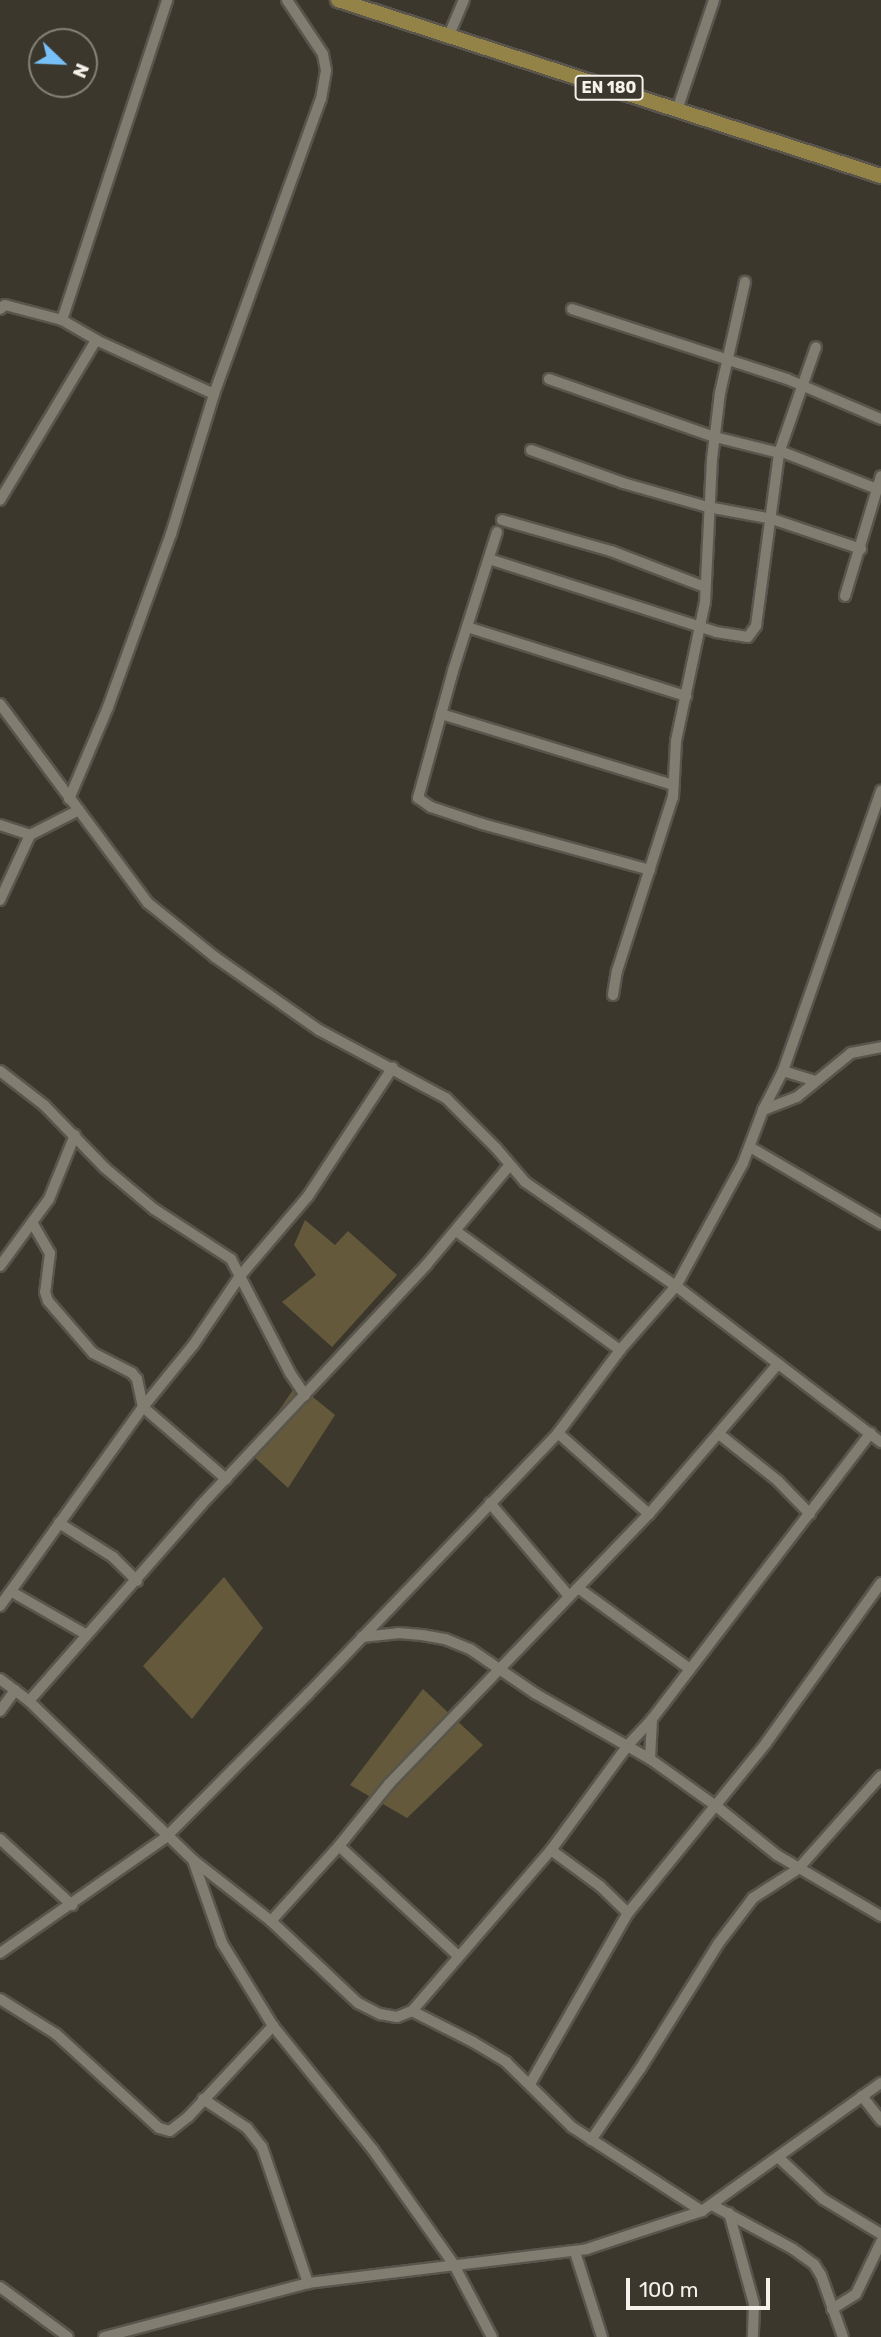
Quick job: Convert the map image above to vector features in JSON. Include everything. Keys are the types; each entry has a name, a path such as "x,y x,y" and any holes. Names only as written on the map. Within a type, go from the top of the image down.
{"main road":[{"name":"EN 180","path":"338,0 881,176"}],"street":[{"path":"62,320 167,0"},
{"path":"69,799 108,706 171,534 214,394 321,99 326,70 323,54 287,0"},
{"path":"449,35 464,0"},
{"path":"677,110 714,0"},
{"path":"613,995 617,971 673,797 677,741 705,587 708,507 715,437 727,358 744,282"},
{"path":"0,309 5,305 62,320 96,340 214,394"},
{"path":"572,309 805,385 881,419"},
{"path":"0,500 96,340"},
{"path":"489,559 743,639 752,634 772,519 780,452 816,347"},
{"path":"549,379 715,437 780,452 877,489"},
{"path":"531,450 600,476 708,507 772,519 861,549"},
{"path":"845,596 881,476"},
{"path":"502,520 611,551 705,587"},
{"path":"498,532 418,794 421,802 482,824 650,870"},
{"path":"467,627 685,696"},
{"path":"0,704 148,903 215,957 319,1030 446,1098 496,1148 509,1166 558,1206 676,1286 881,1442"},
{"path":"441,714 673,785"},
{"path":"0,1953 166,1837 558,1433 620,1350 676,1286 750,1147 763,1110 783,1071 881,792"},
{"path":"0,900 30,835 79,810"},
{"path":"0,825 30,835"},
{"path":"763,1110 782,1105 797,1097 851,1053 881,1046"},
{"path":"0,1606 142,1407 194,1344 240,1276 308,1196 393,1068"},
{"path":"0,1071 75,1135 105,1168 154,1209 231,1259 290,1373 305,1395"},
{"path":"783,1071 815,1081"},
{"path":"0,1266 50,1199 75,1135"},
{"path":"750,1147 881,1224"},
{"path":"29,1701 226,1479 456,1231 509,1166"},
{"path":"33,1224 50,1253 45,1292 48,1301 93,1353 132,1373 137,1379 142,1407 226,1479"},
{"path":"456,1231 620,1350"},
{"path":"271,1921 339,1846 389,1784 578,1588 606,1555 649,1514 778,1364"},
{"path":"558,1433 649,1514"},
{"path":"0,1679 29,1701 166,1837 271,1921 358,2003 380,2014 397,2017 412,2011 551,1850 628,1745 652,1719 871,1433"},
{"path":"719,1434 778,1481 810,1514"},
{"path":"490,1503 569,1596"},
{"path":"58,1523 113,1557 137,1581"},
{"path":"530,2084 628,1913 766,1743 881,1583"},
{"path":"578,1588 690,1669"},
{"path":"12,1592 87,1635"},
{"path":"362,1637 398,1633 445,1639 470,1649 498,1671 650,1759 716,1806 761,1844 798,1869 881,1916"},
{"path":"0,1711 15,1690"},
{"path":"650,1759 652,1719"},
{"path":"591,2140 640,2070 718,1944 753,1898 798,1869 881,1776"},
{"path":"0,1839 72,1905"},
{"path":"339,1846 458,1956"},
{"path":"551,1850 600,1886 628,1913"},
{"path":"194,1860 222,1943 273,2026 373,2150 454,2265 492,2337"},
{"path":"0,1999 76,2050 159,2128 175,2129 273,2026"},
{"path":"412,2011 506,2062 555,2112 591,2140 707,2208 729,2213 814,2264 821,2275 844,2337"},
{"path":"109,2336 308,2283 575,2252 707,2208 881,2083"},
{"path":"863,2096 881,2120"},
{"path":"203,2099 247,2128 262,2147 308,2283"},
{"path":"778,2157 823,2199 881,2234"},
{"path":"729,2213 754,2304 753,2337"},
{"path":"832,2309 856,2294 881,2242"},
{"path":"575,2252 602,2337"},
{"path":"0,2287 68,2337"}],"shaded area":[{"path":"305,1220 335,1245 348,1231 397,1275 332,1347 282,1302 316,1275 294,1245"},
{"path":"297,1384 335,1415 288,1488 250,1453"},
{"path":"224,1577 263,1628 192,1719 143,1666"},
{"path":"423,1689 483,1745 407,1818 350,1785"}]}
